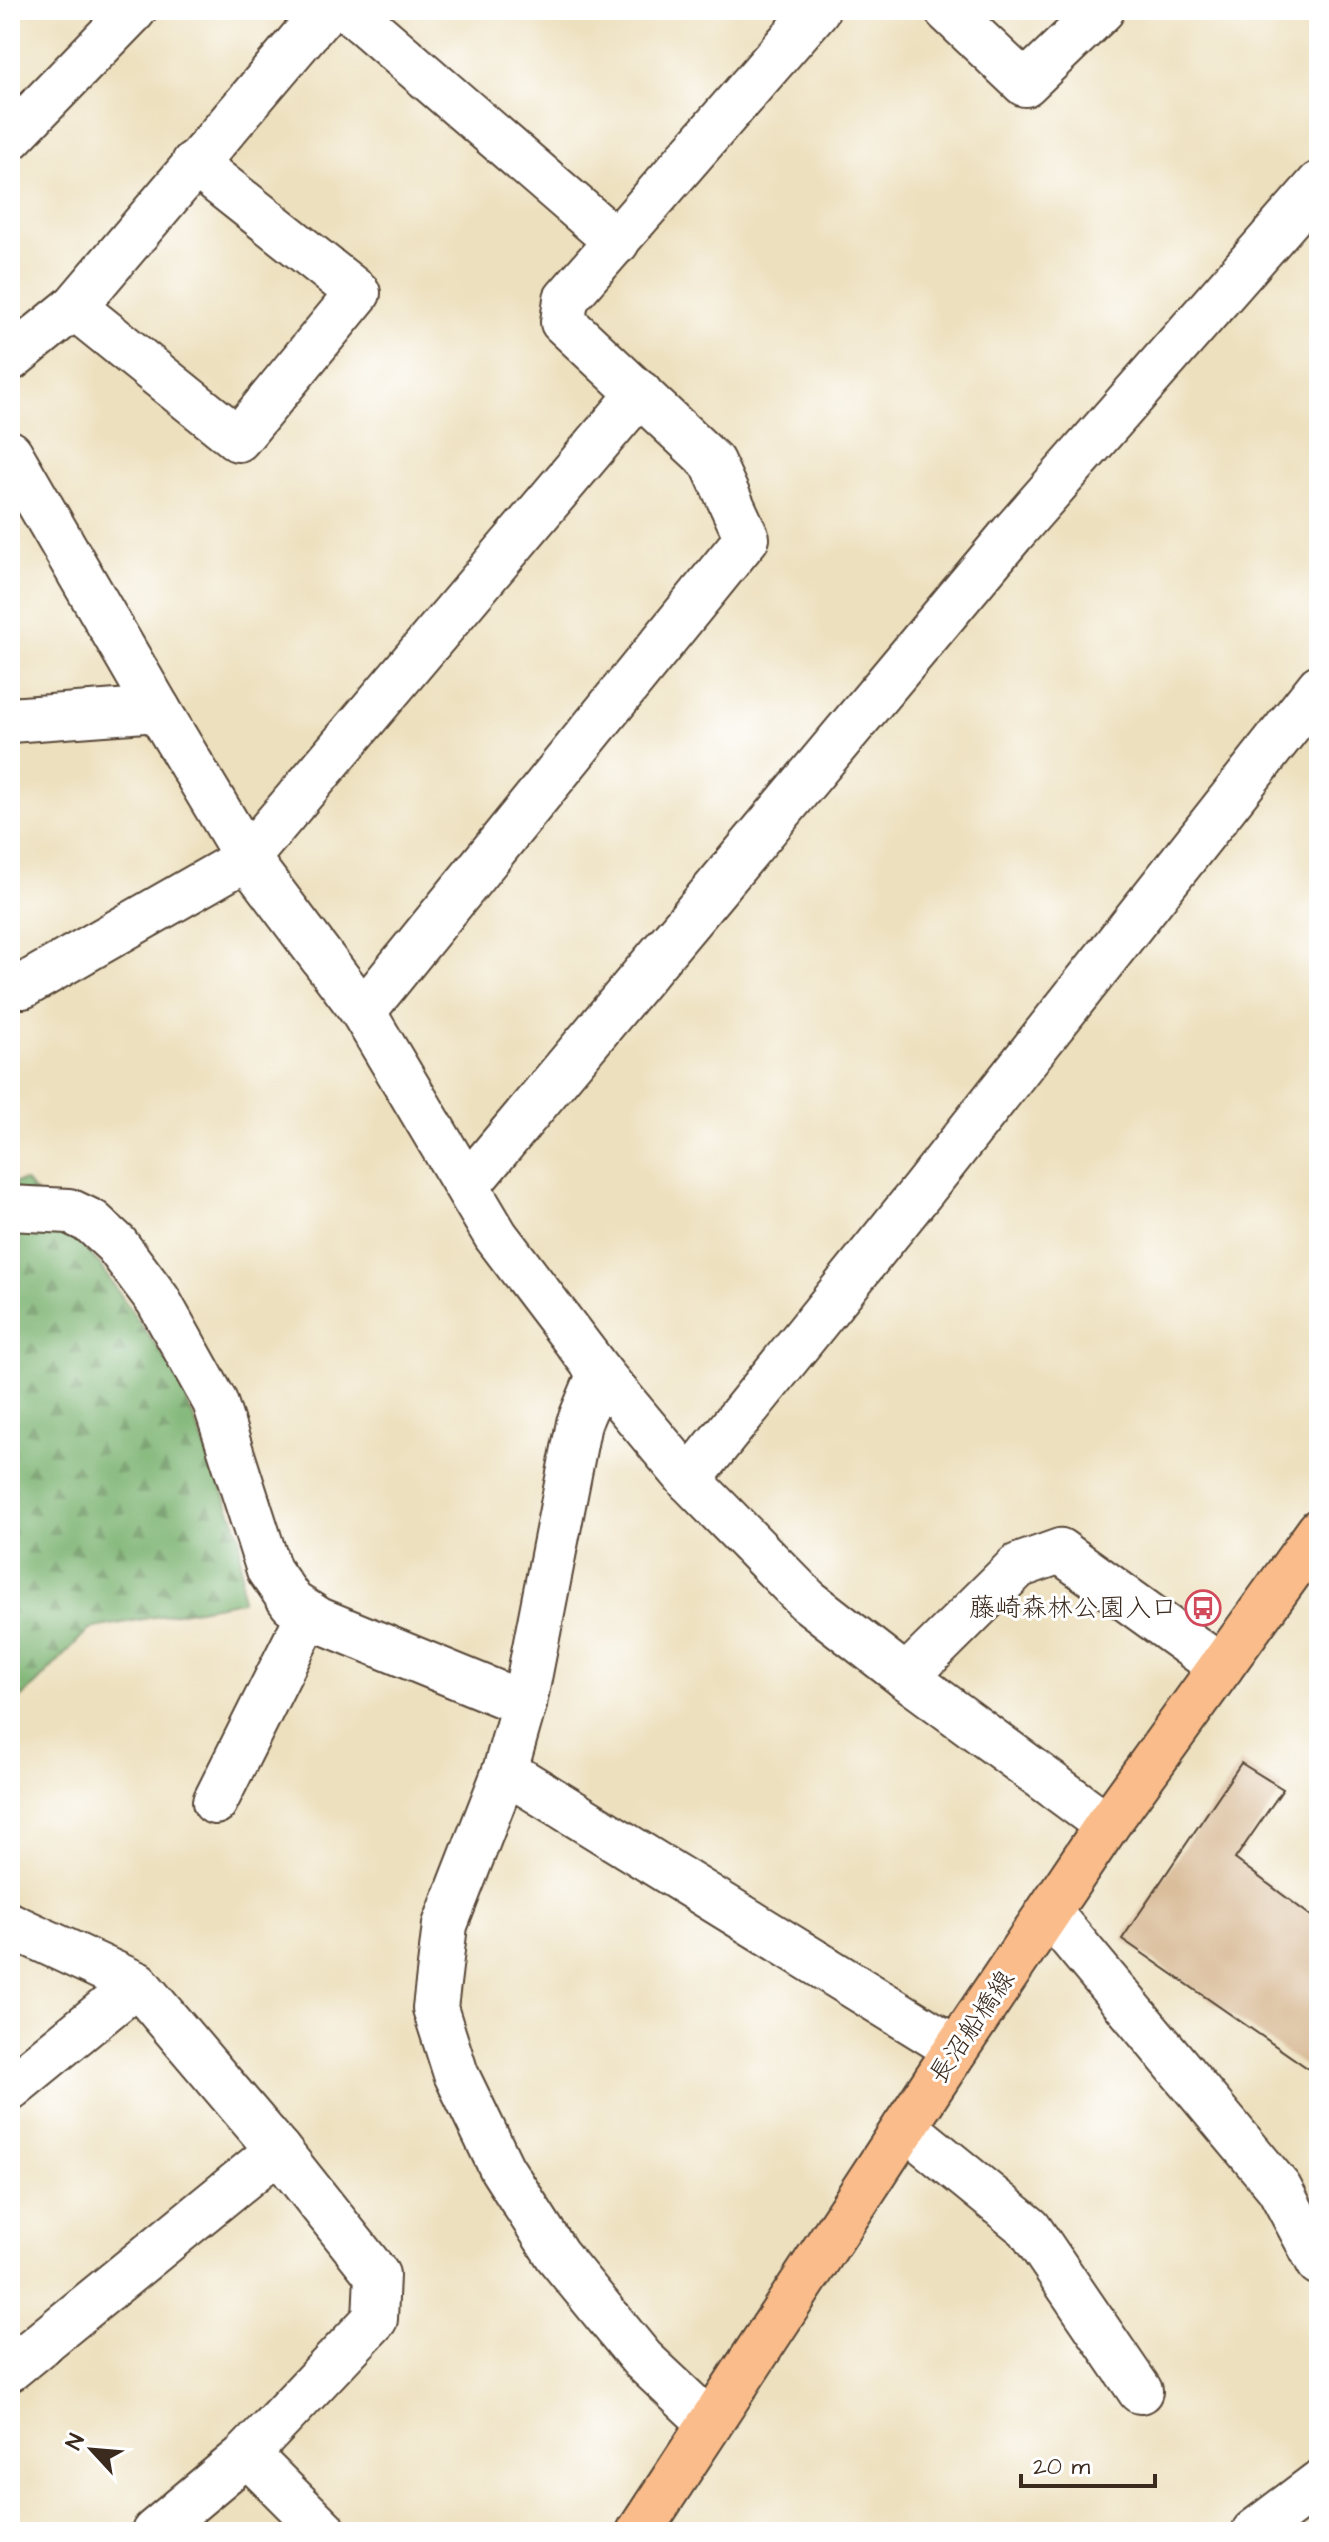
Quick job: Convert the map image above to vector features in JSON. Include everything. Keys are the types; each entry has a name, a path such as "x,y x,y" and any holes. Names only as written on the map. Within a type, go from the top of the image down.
{"main road":[{"name":"長沼船橋線","path":"639,2532 1107,1825 1221,1667 1312,1556"}],"street":[{"path":"10,138 134,10"},
{"path":"10,359 74,307 326,10"},
{"path":"349,10 617,242"},
{"path":"363,1012 747,538 712,462 563,322 566,299 817,10"},
{"path":"947,10 1025,84 1102,10"},
{"path":"74,307 238,439 358,293 194,163"},
{"path":"468,1185 1012,534 1319,184"},
{"path":"23,986 247,858 640,393"},
{"path":"10,453 247,858 363,1012 496,1236 600,1373 689,1480 807,1600 1107,1825"},
{"path":"689,1480 922,1191 1319,687"},
{"path":"10,720 158,709"},
{"path":"10,1208 69,1211 92,1222 116,1244 158,1300 215,1402 269,1570 292,1603 319,1620 524,1704"},
{"path":"600,1373 579,1423 524,1704 505,1771 445,1925 435,2008 456,2074 502,2169 557,2255 642,2359 709,2422"},
{"path":"906,1677 1018,1566 1060,1551 1221,1667"},
{"path":"215,1802 309,1614"},
{"path":"505,1771 956,2049"},
{"path":"1049,1912 1279,2188 1319,2263"},
{"path":"10,1925 137,1984 278,2150 377,2275 375,2319 247,2454 154,2532"},
{"path":"10,2088 137,1984"},
{"path":"905,2127 1029,2228 1140,2391"},
{"path":"10,2369 278,2150"},
{"path":"247,2454 325,2532"},
{"path":"1254,2532 1319,2483"}],"green space":[{"path":"25,1181 99,1264 177,1376 240,1535 242,1601 89,1629 10,1707 10,1183"}],"building":[{"path":"1241,1763 1283,1789 1235,1859 1319,1922 1319,2076 1122,1939"}],"place":[{"name":"藤崎森林公園入口","path":"1203,1608"}]}
